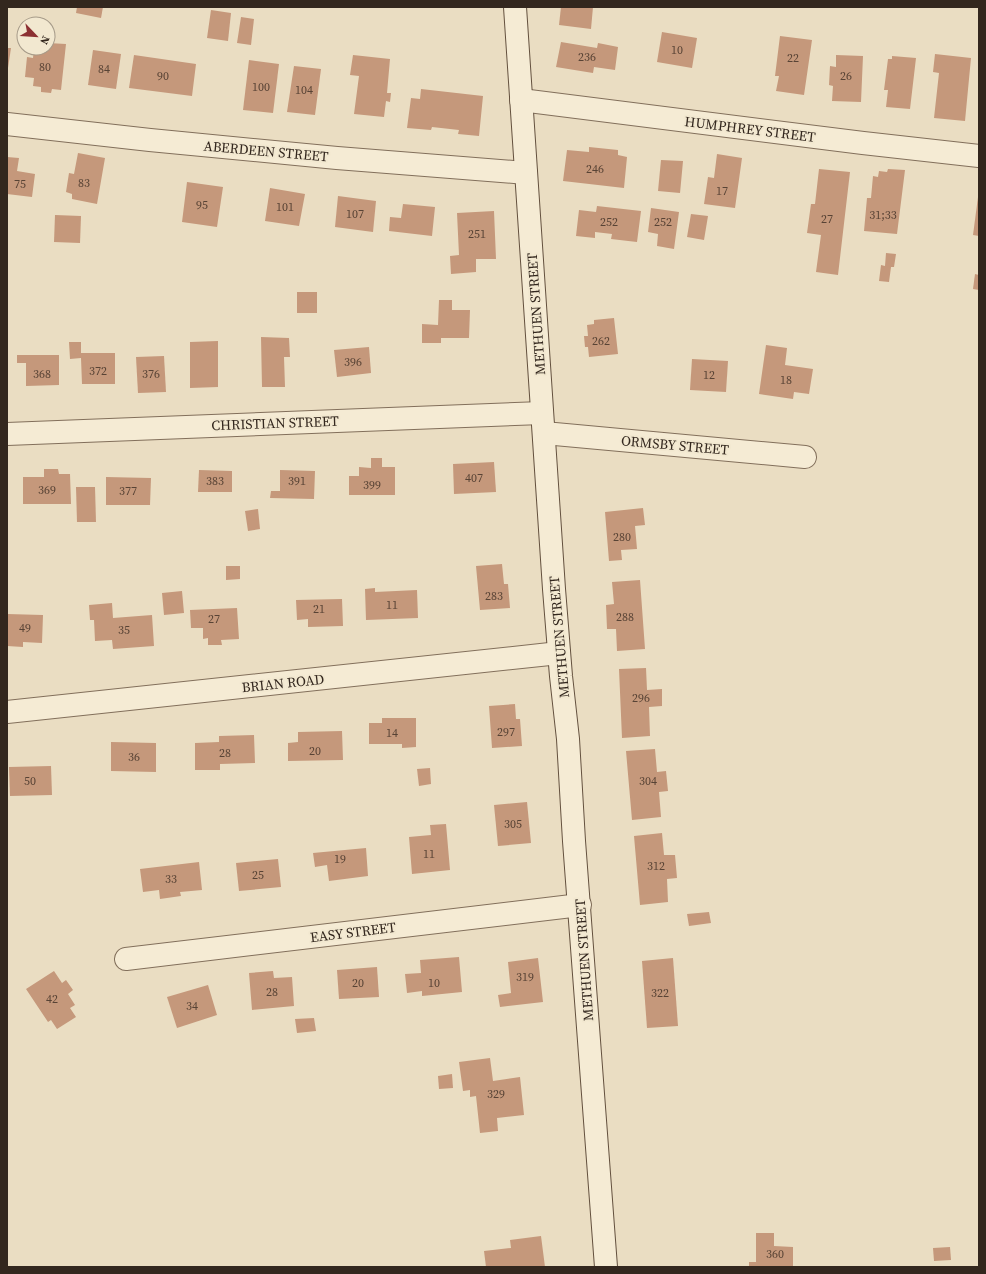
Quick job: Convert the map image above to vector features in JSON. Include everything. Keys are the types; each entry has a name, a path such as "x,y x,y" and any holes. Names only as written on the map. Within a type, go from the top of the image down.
{"street":[{"name":"METHUEN STREET","path":"515,7 559,653 568,739 574,841 606,1267"},
{"name":"HUMPHREY STREET","path":"521,100 979,156"},
{"name":"ABERDEEN STREET","path":"7,124 150,140 526,173"},
{"name":"CHRISTIAN STREET","path":"7,434 543,423"},
{"name":"ORMSBY STREET","path":"543,423 806,457"},
{"name":"BRIAN ROAD","path":"7,712 559,653"},
{"name":"EASY STREET","path":"126,958 580,905"}],"building":[{"path":"77,7 103,7 101,18 76,13"},
{"path":"561,7 593,7 591,29 559,25"},
{"path":"211,10 231,13 228,41 207,38"},
{"path":"241,17 254,19 251,45 237,43"},
{"path":"662,32 697,38 692,68 657,62"},
{"path":"780,36 812,40 804,95 776,91 779,76 775,76"},
{"path":"561,42 597,48 598,43 618,47 615,70 594,67 593,73 556,67"},
{"path":"56,43 66,44 61,90 52,89 51,93 41,92 41,87 33,86 34,78 25,77 27,57 33,58 33,56 56,56"},
{"path":"7,48 11,48 8,68 7,68"},
{"path":"93,50 121,54 116,89 88,85"},
{"path":"935,54 971,58 965,121 934,118 939,73 933,72"},
{"path":"134,55 196,64 192,96 129,88"},
{"path":"353,55 390,59 387,93 391,93 390,102 386,101 384,117 354,114 359,76 350,75"},
{"path":"836,55 863,56 861,102 832,101 833,86 829,85 830,66 836,67"},
{"path":"892,56 916,58 910,109 886,107 888,90 884,90 888,59 892,59"},
{"path":"249,60 279,64 273,113 243,110"},
{"path":"294,66 321,69 315,115 287,112"},
{"path":"421,89 483,96 479,136 458,134 459,130 432,127 431,130 407,128 411,98 420,99"},
{"path":"589,147 618,150 618,155 627,157 624,188 563,181 567,150 589,152"},
{"path":"78,153 105,158 97,204 72,199 72,194 66,192 69,173 74,174"},
{"path":"717,154 742,158 735,208 704,204 708,177 714,178"},
{"path":"7,157 19,158 17,171 35,174 32,197 7,194"},
{"path":"661,160 683,161 680,193 658,191"},
{"path":"819,169 850,172 838,275 816,272 821,235 807,233 811,204 815,204"},
{"path":"888,169 905,170 897,234 864,231 867,198 871,198 873,176 878,177 879,171 887,172"},
{"path":"187,182 223,187 217,227 182,222"},
{"path":"270,188 305,194 299,226 265,221"},
{"path":"338,196 376,201 373,232 335,227"},
{"path":"979,197 979,236 973,235"},
{"path":"403,204 435,207 432,236 389,231 390,217 401,218"},
{"path":"597,206 641,211 637,242 611,239 612,234 595,232 595,238 576,236 579,210 596,212"},
{"path":"651,208 679,212 674,249 657,246 658,234 648,232"},
{"path":"494,211 496,259 476,259 476,272 451,274 450,256 459,255 457,213"},
{"path":"691,214 708,216 704,240 687,237"},
{"path":"55,215 81,216 80,243 54,242"},
{"path":"886,253 896,254 894,267 891,267 889,282 879,281 881,265 885,266"},
{"path":"975,274 979,275 979,290 973,289"},
{"path":"297,292 317,292 317,313 297,313"},
{"path":"439,300 452,300 452,310 470,310 469,338 441,338 441,343 422,343 422,324 438,325"},
{"path":"614,318 618,354 589,357 588,347 585,347 584,336 588,336 587,325 594,324 594,320"},
{"path":"261,337 289,338 290,357 284,357 285,387 262,387"},
{"path":"218,341 218,387 190,388 190,342"},
{"path":"69,342 81,342 81,353 115,353 115,384 82,384 81,358 70,359"},
{"path":"766,345 787,348 785,365 813,369 809,394 794,392 793,399 759,394"},
{"path":"369,347 371,373 337,377 334,350"},
{"path":"17,355 59,355 59,385 26,386 26,363 17,363"},
{"path":"164,356 166,392 138,393 136,357"},
{"path":"692,359 728,361 726,392 690,390"},
{"path":"371,458 382,458 382,467 395,467 395,495 349,495 349,476 359,476 359,467 371,468"},
{"path":"494,462 496,492 454,494 453,464"},
{"path":"44,469 58,469 59,474 70,474 71,504 23,504 23,477 44,477"},
{"path":"199,470 232,471 232,492 198,492"},
{"path":"280,470 315,471 314,499 270,498 271,491 280,491"},
{"path":"106,477 151,478 150,505 106,505"},
{"path":"76,487 95,487 96,522 77,522"},
{"path":"643,508 645,525 635,526 637,549 621,550 622,560 609,561 605,512"},
{"path":"258,509 260,529 248,531 245,511"},
{"path":"502,564 504,584 508,584 510,608 480,610 476,566"},
{"path":"226,566 240,566 240,579 226,580"},
{"path":"640,580 645,649 617,651 616,629 607,629 606,605 614,604 612,582"},
{"path":"375,588 375,592 417,590 418,618 366,620 365,589"},
{"path":"182,591 184,613 164,615 162,593"},
{"path":"342,599 343,626 308,627 308,619 297,620 296,600"},
{"path":"112,603 113,618 152,615 154,646 113,649 112,640 95,641 94,620 90,620 89,605"},
{"path":"237,608 239,639 221,640 222,645 208,645 208,638 203,639 203,628 191,628 190,610"},
{"path":"7,614 43,615 42,643 23,642 23,647 7,646"},
{"path":"646,668 647,690 662,689 662,706 649,707 650,736 622,738 619,669"},
{"path":"515,704 516,719 520,719 522,746 492,748 489,706"},
{"path":"382,718 416,718 416,747 402,748 402,744 369,744 369,723 382,723"},
{"path":"342,731 343,760 288,761 288,743 298,742 298,732"},
{"path":"254,735 255,763 220,764 220,770 195,770 195,743 219,742 219,736"},
{"path":"111,742 156,743 156,772 111,771"},
{"path":"655,749 657,772 666,771 668,791 659,792 661,817 632,820 626,751"},
{"path":"51,766 52,795 10,796 9,767"},
{"path":"430,768 431,784 419,786 417,769"},
{"path":"527,802 531,843 498,846 494,805"},
{"path":"446,824 450,870 412,874 409,837 431,835 430,825"},
{"path":"662,833 664,855 675,855 677,878 667,879 668,902 640,905 634,836"},
{"path":"366,848 368,876 329,881 327,865 315,867 313,853"},
{"path":"278,859 281,887 239,891 236,863"},
{"path":"199,862 202,890 180,892 181,896 160,899 159,890 143,892 140,869"},
{"path":"709,912 711,923 689,926 687,914"},
{"path":"459,957 462,992 422,996 422,991 407,993 405,974 421,973 420,960"},
{"path":"538,958 543,1002 500,1007 498,995 511,993 508,962"},
{"path":"673,958 678,1026 647,1028 642,961"},
{"path":"377,967 379,997 339,999 337,970"},
{"path":"54,971 62,983 66,980 73,990 68,994 75,1005 70,1008 76,1017 57,1029 51,1020 48,1022 26,989"},
{"path":"273,971 274,978 292,977 294,1006 252,1010 249,973"},
{"path":"208,985 217,1015 177,1028 167,997"},
{"path":"314,1018 316,1031 297,1033 295,1019"},
{"path":"490,1058 493,1081 520,1077 524,1115 497,1118 498,1131 480,1133 476,1096 470,1097 470,1090 463,1091 459,1062"},
{"path":"452,1074 453,1088 439,1089 438,1076"},
{"path":"756,1233 774,1233 774,1246 793,1247 793,1267 749,1267 749,1262 756,1262"},
{"path":"541,1236 545,1267 486,1267 484,1251 511,1248 510,1240"},
{"path":"950,1247 951,1260 934,1261 933,1248"}]}
